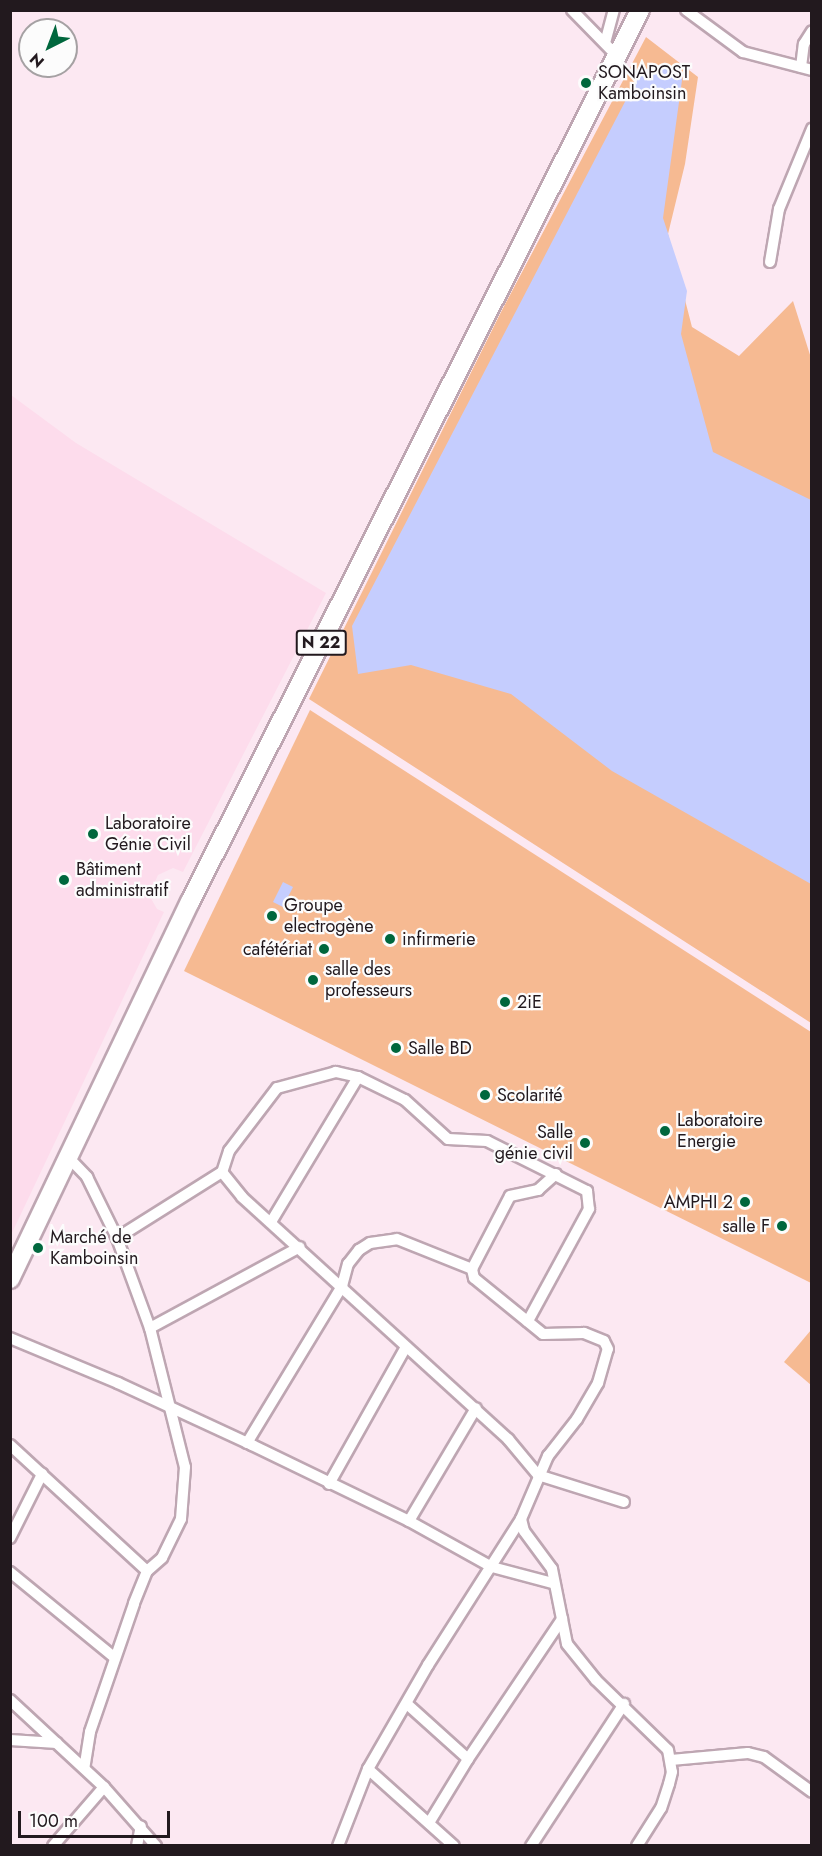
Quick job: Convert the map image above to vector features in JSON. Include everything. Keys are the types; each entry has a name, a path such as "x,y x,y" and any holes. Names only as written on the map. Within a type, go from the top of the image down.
{"main road":[{"name":"N 22","path":"10,1279 201,881 611,50 640,10"}],"street":[{"path":"572,10 611,50"},
{"path":"611,50 614,10"},
{"path":"686,10 743,52 806,68 804,44 812,31"},
{"path":"770,262 779,209 812,129"},
{"path":"117,1238 222,1172 229,1151 277,1088 336,1072 358,1077 405,1100 448,1139 487,1141 586,1191 589,1209 528,1321"},
{"path":"271,1222 358,1077"},
{"path":"68,1157 87,1177 117,1238 150,1328 185,1467 181,1519 162,1558 147,1571 114,1657 90,1732 84,1768"},
{"path":"222,1172 242,1197 476,1408 508,1439 538,1475 624,1502"},
{"path":"338,1845 368,1769 428,1665 521,1519 538,1475 592,1396 608,1349 604,1341 584,1333 547,1336 474,1278 472,1269 510,1196 538,1190 556,1174"},
{"path":"247,1443 342,1286 345,1271 358,1250 381,1240 411,1243 472,1269"},
{"path":"150,1328 300,1247"},
{"path":"10,1338 247,1443 409,1521 492,1567 552,1583"},
{"path":"329,1484 406,1347"},
{"path":"409,1521 476,1408"},
{"path":"10,1445 147,1571"},
{"path":"10,1538 42,1474"},
{"path":"521,1519 524,1530 548,1561 567,1644 580,1662 661,1738 671,1760 672,1772 661,1808 637,1845"},
{"path":"10,1572 114,1657"},
{"path":"429,1823 468,1759 562,1618"},
{"path":"10,1700 104,1787 156,1845"},
{"path":"407,1704 468,1759"},
{"path":"531,1845 624,1704"},
{"path":"10,1740 57,1743"},
{"path":"671,1760 748,1753 764,1757 812,1792"},
{"path":"368,1769 454,1845"},
{"path":"53,1845 104,1787"},
{"path":"137,1845 141,1826"}],"shaded area":[{"path":"646,37 698,77 685,164 668,234 692,327 739,356 793,301 811,358 811,1023 309,699 501,312"},
{"path":"11,395 76,443 326,593 183,872 173,868 158,875 149,895 157,909 164,912 11,1235"},
{"name":"2iE","path":"310,710 811,1032 811,1283 184,971"},
{"path":"811,1330 811,1385 784,1362"}],"water":[{"path":"662,64 683,73 663,218 687,291 681,334 713,452 811,500 811,884 612,771 511,694 411,665 358,674 352,626 641,71"},
{"path":"283,882 293,887 283,907 273,902"}],"place":[{"name":"SONAPOST Kamboinsin","path":"586,83"},
{"name":"Laboratoire Génie Civil","path":"93,834"},
{"name":"Bâtiment administratif","path":"64,880"},
{"name":"Groupe electrogène","path":"272,916"},
{"name":"infirmerie","path":"390,939"},
{"name":"cafétériat","path":"324,949"},
{"name":"salle des professeurs","path":"313,980"},
{"name":"2iE","path":"505,1002"},
{"name":"Salle BD","path":"396,1048"},
{"name":"Scolarité","path":"485,1095"},
{"name":"Laboratoire Energie","path":"665,1131"},
{"name":"Salle génie civil","path":"585,1143"},
{"name":"AMPHI 2","path":"745,1202"},
{"name":"salle F","path":"782,1226"},
{"name":"Marché de Kamboinsin","path":"38,1248"}]}
